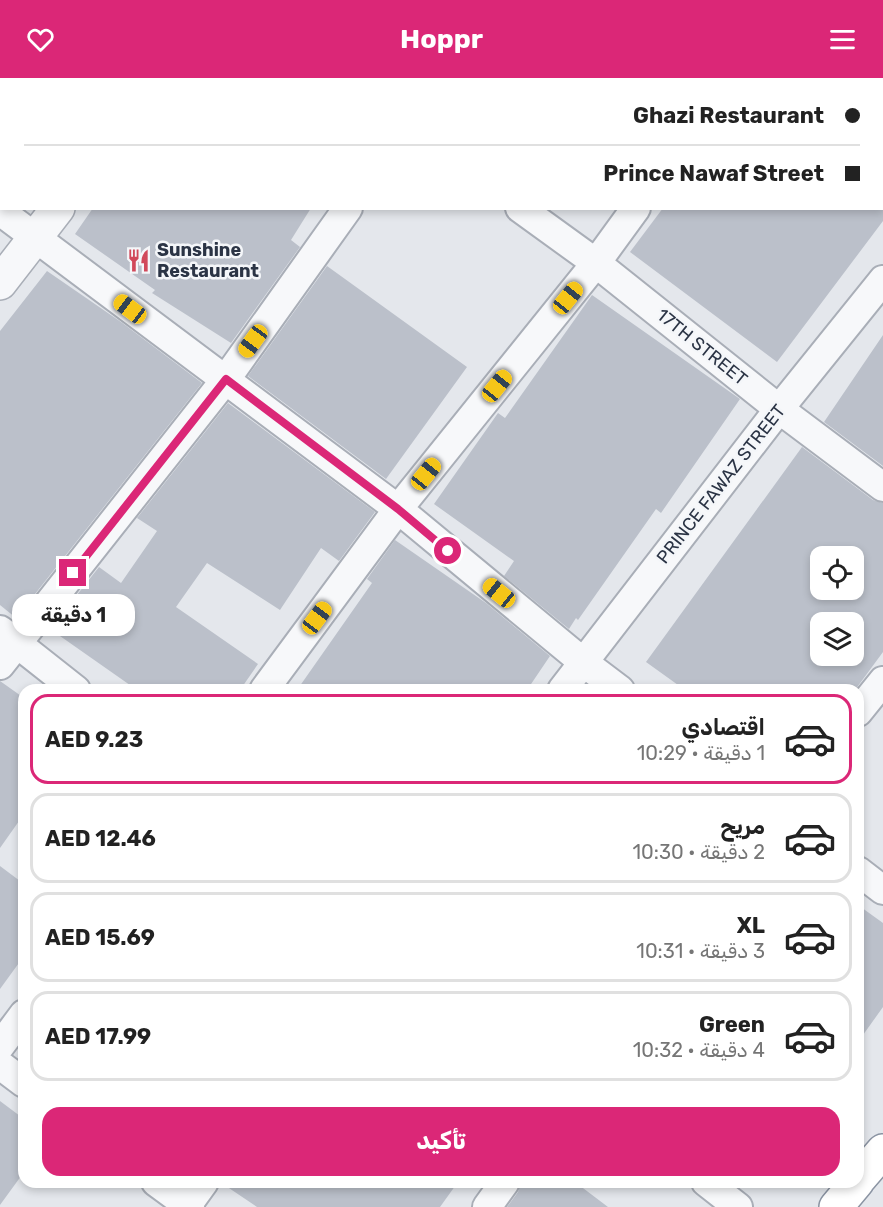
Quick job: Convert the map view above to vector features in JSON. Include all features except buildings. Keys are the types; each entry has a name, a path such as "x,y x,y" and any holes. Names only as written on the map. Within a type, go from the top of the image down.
{"highway":[{"path":"864,1173 883,1151"},
{"path":"836,1207 851,1188"}],"street":[{"path":"0,283 57,210"},
{"path":"66,684 6,646 226,379 347,210"},
{"name":"17TH STREET","path":"523,210 596,263 779,409 883,487"},
{"path":"268,684 398,509 596,263 635,210"},
{"path":"0,211 398,509 612,684"},
{"name":"PRINCE FAWAZ STREET","path":"566,684 779,409 883,280"},
{"path":"864,705 883,681"},
{"path":"864,876 883,890"},
{"path":"0,1046 18,1022"},
{"path":"0,1065 18,1078"},
{"path":"164,1188 188,1206 200,1188"},
{"path":"486,1207 500,1188"},
{"path":"714,1188 738,1207"}],"place":[{"name":"Sunshine Restaurant","path":"139,260"}],"route":[{"path":"73,573 226,379 398,509 448,551"}]}
